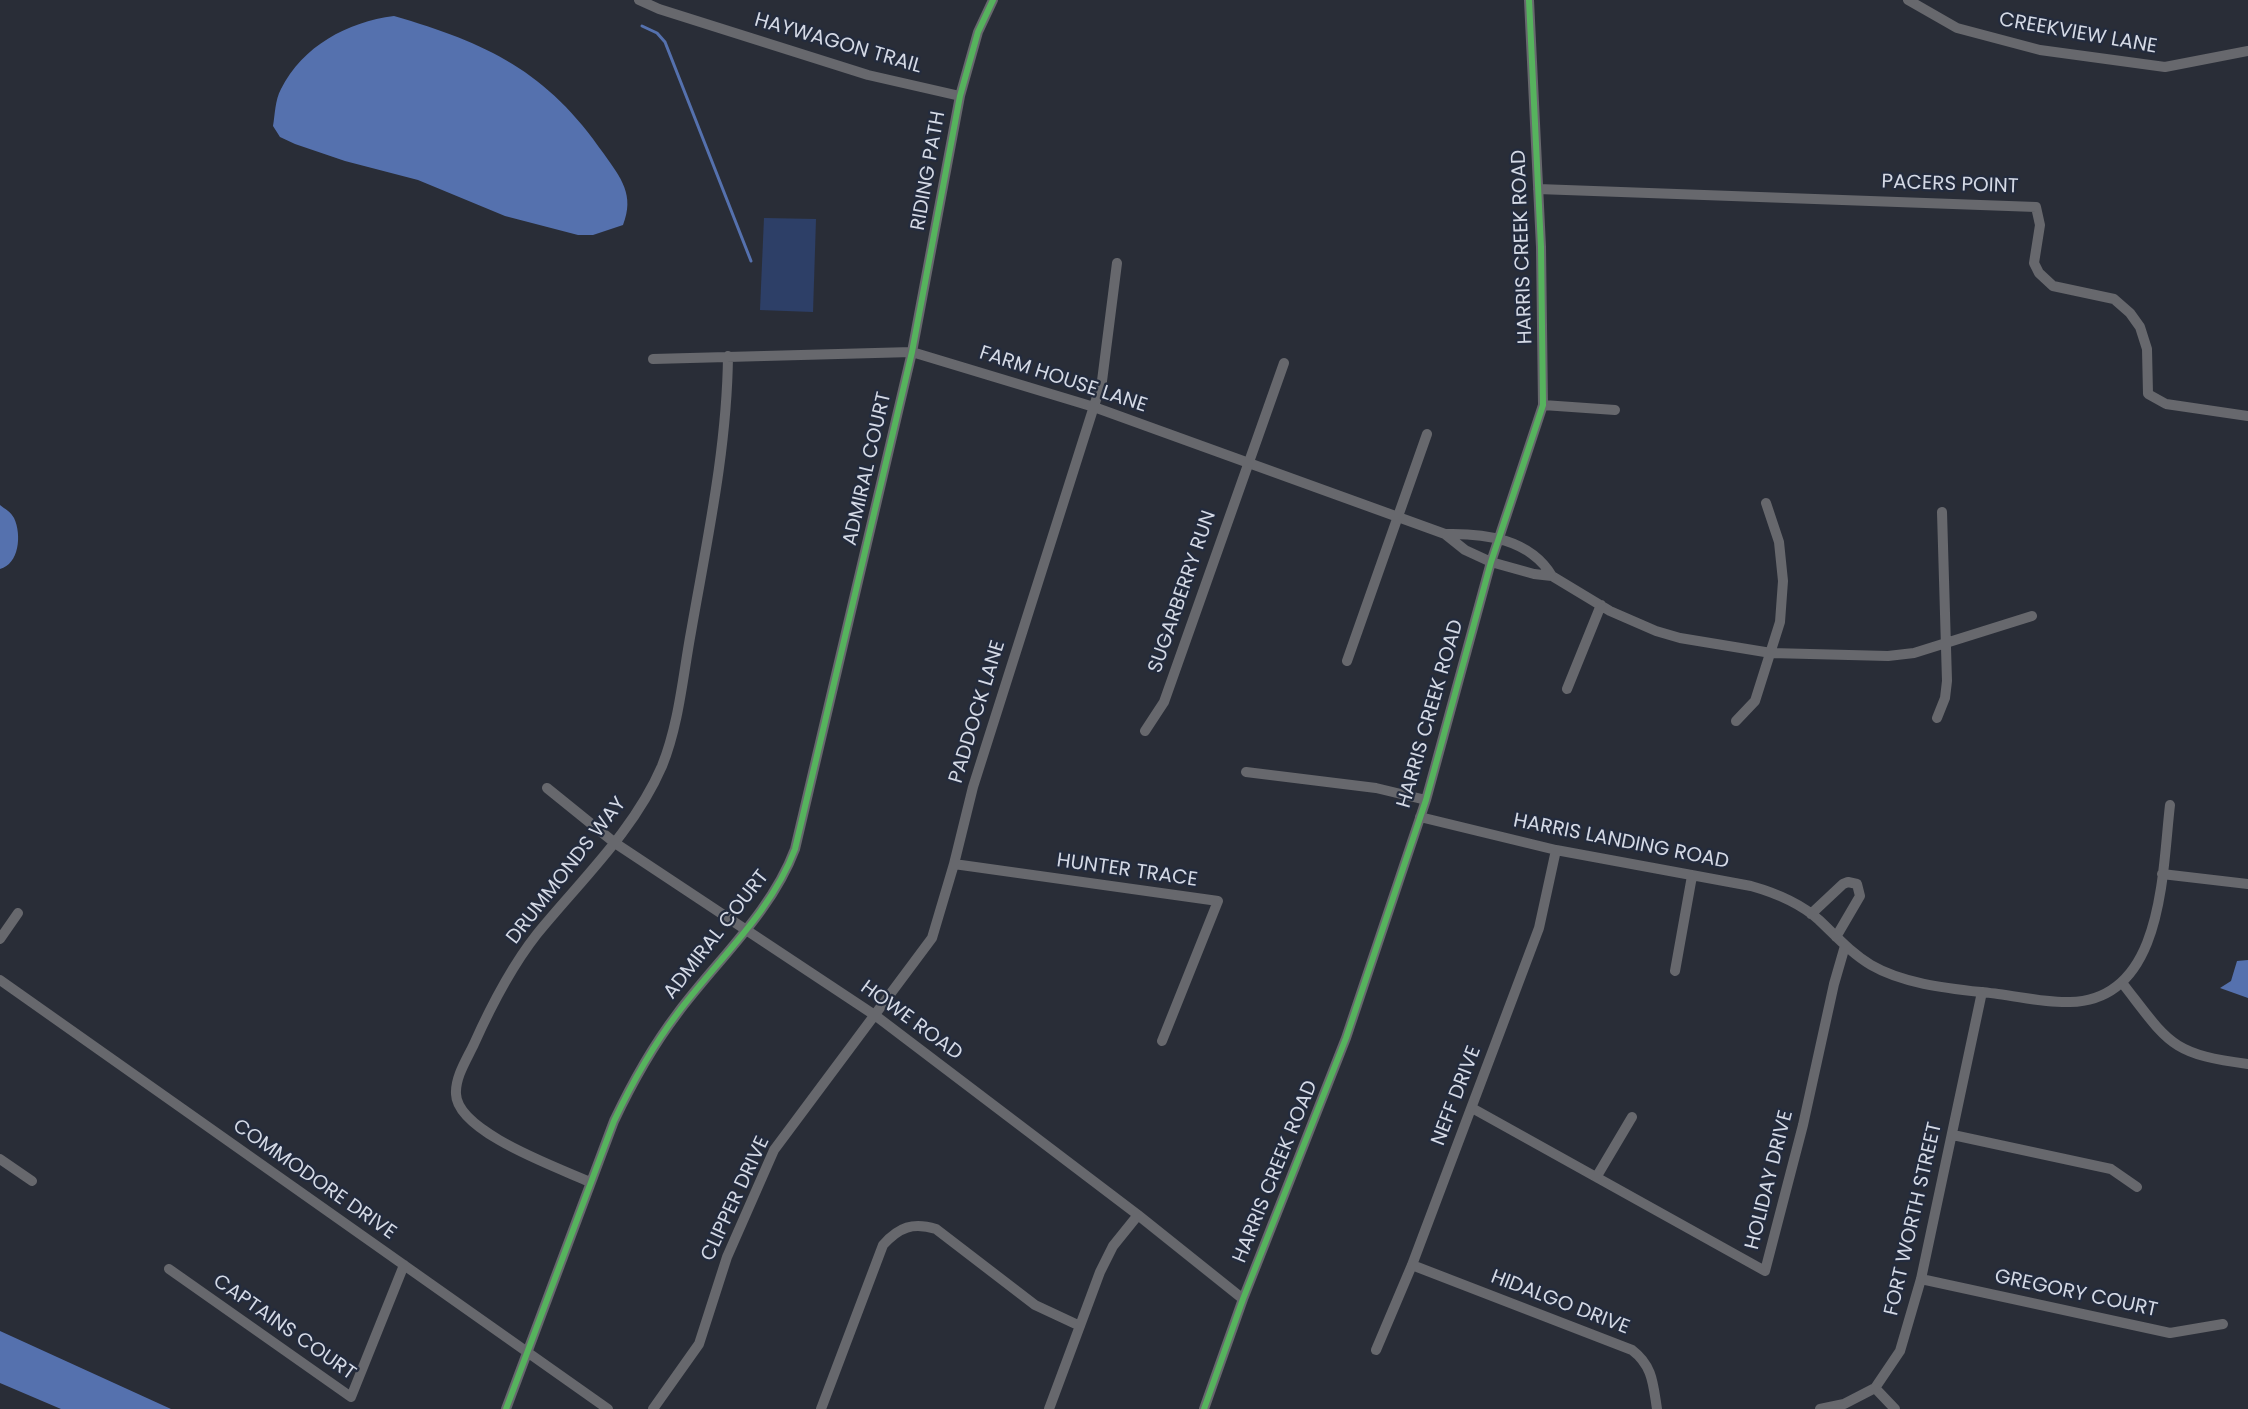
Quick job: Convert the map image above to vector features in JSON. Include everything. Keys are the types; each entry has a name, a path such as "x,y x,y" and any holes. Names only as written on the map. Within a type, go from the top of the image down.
{"street":[{"name":"HAYWAGON TRAIL","path":"639,0 659,9 868,75 960,96"},
{"name":"RIDING PATH","path":"912,352 960,96 978,32 993,0"},
{"name":"HARRIS CREEK ROAD","path":"1204,1409 1243,1299 1346,1038 1426,800 1491,562 1543,405 1538,189 1529,0"},
{"name":"CREEKVIEW LANE","path":"1908,0 1957,28 2040,50 2165,67 2248,51"},
{"name":"PACERS POINT","path":"1538,189 2036,207 2040,225 2034,263 2039,273 2053,286 2114,299 2130,313 2140,327 2147,349 2148,394 2166,404 2248,416"},
{"name":"PADDOCK LANE","path":"876,1016 932,938 954,864 973,786 1102,381 1118,263"},
{"name":"FARM HOUSE LANE","path":"653,359 912,352 1094,407 1247,460 1445,534 1465,550 1491,562 1534,574 1552,576"},
{"name":"ADMIRAL COURT","path":"506,1409 614,1121 641,1068 678,1013 747,929 778,887 795,849 912,352"},
{"name":"DRUMMONDS WAY","path":"591,1182 533,1157 480,1128 461,1112 456,1095 460,1075 468,1056 514,968 536,936 615,843 649,792 663,764 674,721 721,465 728,410 728,356"},
{"name":"SUGARBERRY RUN","path":"1145,731 1164,702 1247,460 1284,363"},
{"path":"1543,405 1615,410"},
{"path":"1347,661 1427,434"},
{"path":"1736,722 1755,700 1780,622 1783,581 1779,542 1766,503"},
{"path":"1937,718 1945,698 1946,645 1942,512"},
{"name":"FARM HOUSE LANE","path":"1445,534 1476,534 1518,546 1543,560 1552,576"},
{"path":"1552,576 1601,606 1631,621 1680,638 1771,652 1888,656 1914,653 1946,645 2032,616"},
{"path":"1567,689 1601,606"},
{"path":"1246,772 1376,788 1426,800"},
{"name":"HOWE ROAD","path":"547,788 615,843 876,1016 1138,1215 1243,1299"},
{"name":"HARRIS LANDING ROAD","path":"1420,817 1556,850 1772,892 1811,914 1845,946 1887,973 1982,992 2071,1002 2102,996 2123,984 2140,963 2150,938 2162,874 2170,805"},
{"name":"NEFF DRIVE","path":"1376,1350 1412,1265 1539,928 1556,850"},
{"name":"HUNTER TRACE","path":"954,864 1218,901 1162,1041"},
{"path":"2162,874 2248,884"},
{"path":"1675,971 1692,876"},
{"path":"1811,914 1843,884 1848,882 1857,885 1860,896 1836,937"},
{"path":"0,939 18,913"},
{"name":"HOLIDAY DRIVE","path":"1472,1108 1598,1176 1765,1271 1803,1125 1834,984 1845,946"},
{"name":"COMMODORE DRIVE","path":"0,980 609,1409"},
{"path":"2123,984 2165,1037 2180,1049 2211,1059 2248,1064"},
{"name":"FORT WORTH STREET","path":"1820,1409 1844,1404 1875,1388 1900,1351 1921,1279 1982,992"},
{"name":"CLIPPER DRIVE","path":"653,1409 699,1344 727,1257 774,1150 876,1016"},
{"path":"1598,1176 1632,1117"},
{"path":"1953,1135 2111,1169 2137,1187"},
{"path":"0,1159 32,1181"},
{"path":"1049,1409 1100,1272 1113,1246 1138,1215"},
{"path":"821,1409 883,1245 904,1227 921,1224 936,1229 1035,1305 1080,1326"},
{"name":"CAPTAINS COURT","path":"169,1269 351,1397 404,1265"},
{"name":"HIDALGO DRIVE","path":"1412,1265 1632,1350 1650,1369 1657,1409"},
{"name":"GREGORY COURT","path":"1921,1279 2170,1333 2223,1324"},
{"path":"1875,1388 1895,1409"}],"shaded area":[{"path":"394,16 458,37 486,50 537,81 560,101 582,125 621,179 627,196 623,225 593,235 578,235 505,216 418,180 345,161 280,137 273,126 278,98 290,74 301,60 343,30"},
{"path":"764,218 816,219 813,312 760,310"},
{"path":"0,505 14,518 18,540 15,555 6,566 0,569"},
{"path":"2248,960 2248,998 2220,988 2231,981 2237,961"},
{"path":"0,1331 171,1409 61,1409 0,1383"}],"waterway":[{"path":"642,26 657,33 665,42 751,261"}],"cycle path":[{"path":"506,1409 614,1121 628,1093 668,1027 758,915 785,872 795,849 912,352 960,96 978,32 993,0"},
{"path":"1204,1409 1243,1299 1346,1038 1426,800 1491,562 1543,405 1541,247 1529,0"}]}
